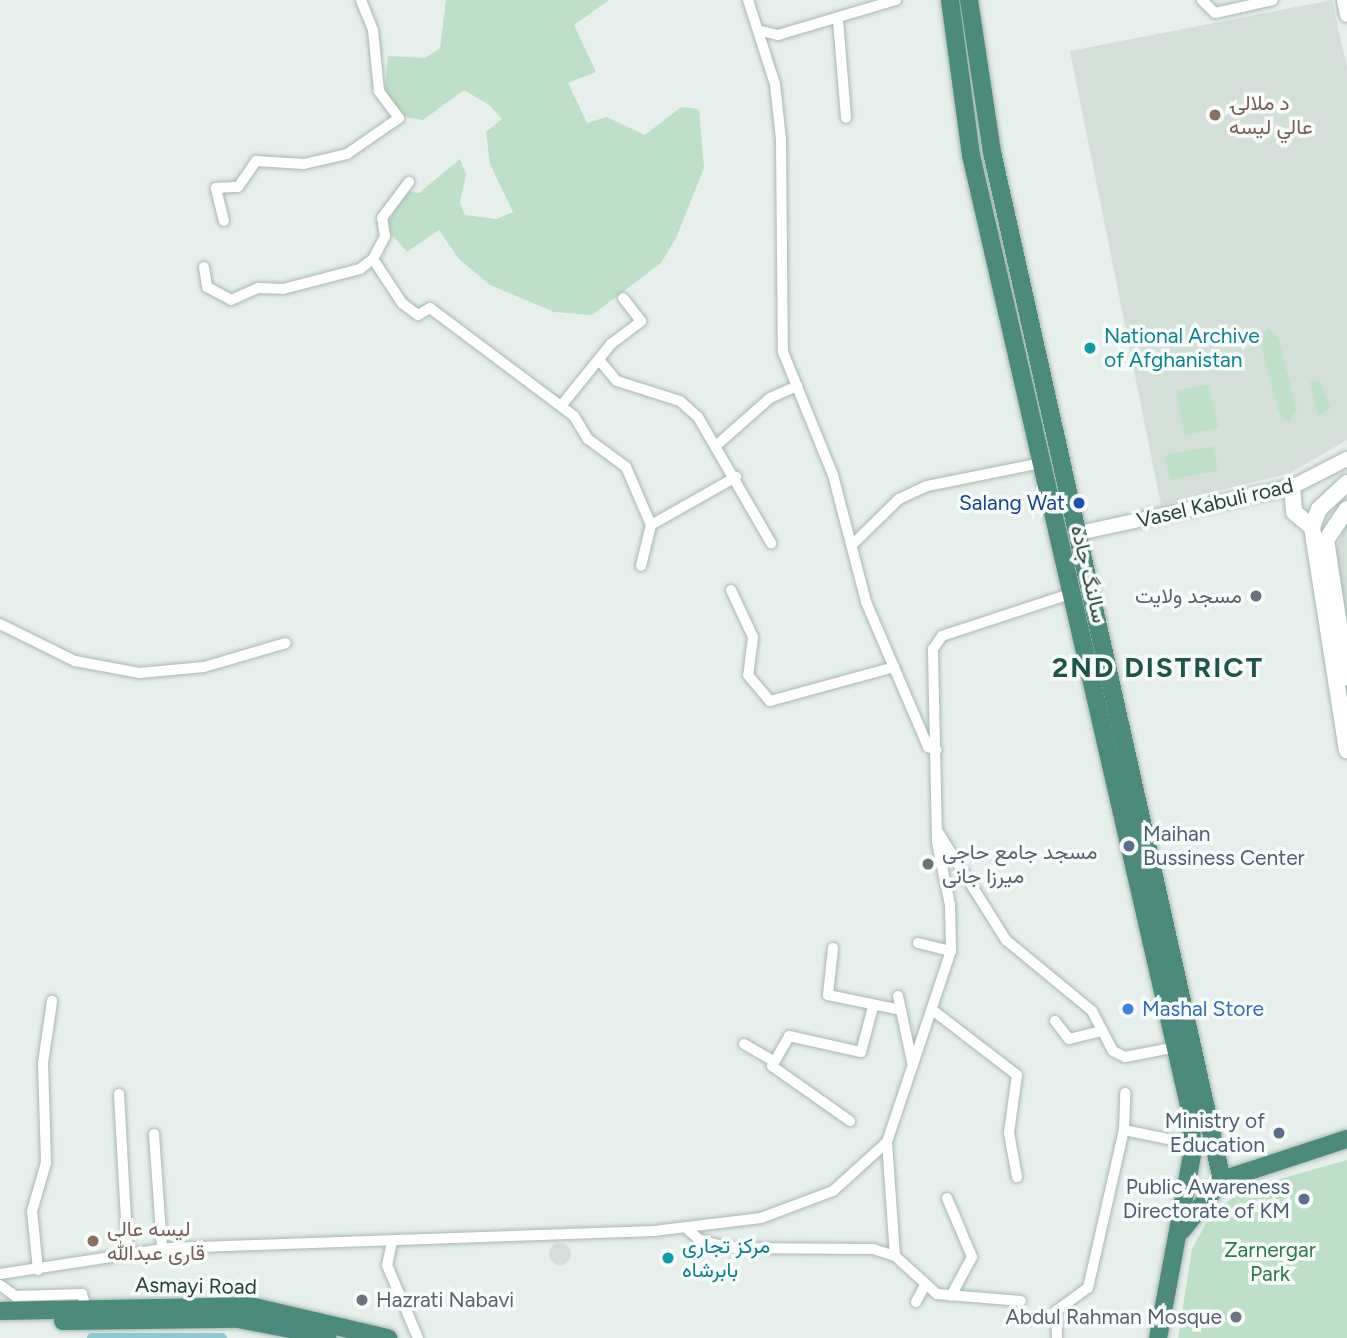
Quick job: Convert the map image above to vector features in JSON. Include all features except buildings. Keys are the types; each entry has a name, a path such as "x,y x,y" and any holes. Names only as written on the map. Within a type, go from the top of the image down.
{"highway":[{"name":"سالنگ جاده","path":"950,0 971,155 1070,594 1177,1047 1192,1144 1158,1338"},
{"name":"سالنگ جاده","path":"969,0 992,152 1222,1180"},
{"path":"1004,303 1026,299"},
{"path":"1176,1239 1222,1180 1347,1139"},
{"name":"Asmayi Road","path":"0,1311 250,1306 388,1338"},
{"name":"Asmayi Road","path":"0,1323 238,1319 335,1338"}],"main road":[{"path":"1347,483 1318,509 1312,527 1347,750"},
{"path":"1292,487 1294,512 1312,527"},
{"path":"1342,513 1326,540 1347,677"}],"street":[{"path":"224,221 216,188 238,187 256,161 304,164 347,154 399,118 379,91 376,40 360,0"},
{"path":"748,0 763,37 838,20 896,0"},
{"path":"1202,0 1215,13 1273,0"},
{"path":"1344,0 1347,15"},
{"path":"838,20 846,118"},
{"path":"761,31 780,139 782,342 854,543 866,602 928,747 937,750"},
{"path":"204,267 207,287 231,300 258,288 283,289 360,269 373,259 385,236 382,218 409,182"},
{"path":"373,259 402,303 418,315 430,308 561,406 588,439 626,467 651,525 641,566"},
{"path":"561,406 641,320 623,298"},
{"path":"600,361 617,381 680,401 718,444 771,542"},
{"path":"718,444 770,398 797,386"},
{"name":"Vasel Kabuli road","path":"1079,533 1292,487 1347,460"},
{"path":"854,543 899,499 927,486 1041,463"},
{"path":"651,525 736,477"},
{"path":"731,590 753,637 748,675 770,701 894,667"},
{"path":"895,1256 887,1142 912,1062 935,1012 951,951 937,829 936,641 1070,594"},
{"path":"0,624 75,661 139,673 204,667 286,643"},
{"path":"937,829 1006,940 1092,1011 1101,1031 1121,1057 1177,1047"},
{"path":"918,943 951,951"},
{"path":"833,948 826,993 873,1007 896,1009"},
{"path":"898,996 896,1009 912,1062"},
{"path":"38,1270 32,1211 46,1163 43,1063 52,1001"},
{"path":"850,1121 814,1101 796,1077 773,1069 774,1061 789,1035 861,1052 873,1007"},
{"path":"935,1012 966,1042 1017,1075 1009,1133 1017,1177"},
{"path":"1055,1021 1069,1039 1101,1031"},
{"path":"744,1044 774,1061"},
{"path":"1058,1338 1056,1311 1088,1287 1124,1130 1125,1093"},
{"path":"119,1094 128,1254"},
{"path":"1124,1130 1192,1144"},
{"path":"154,1134 162,1249"},
{"path":"0,1274 162,1249 392,1242 686,1228 761,1218 814,1202 887,1142"},
{"path":"947,1198 971,1257 951,1296"},
{"path":"686,1228 701,1240 730,1248 831,1246 895,1256 924,1287 951,1296 1021,1301"},
{"path":"392,1242 387,1265 418,1338"},
{"path":"0,1285 15,1296 82,1294 86,1308"},
{"path":"916,1302 924,1287"}],"shaded area":[{"path":"1332,0 1347,68 1347,440 1290,473 1161,505 1070,51"},
{"path":"1347,520 1347,649 1333,560"},
{"path":"560,1243 568,1246 571,1254 568,1262 560,1265 552,1262 549,1254 552,1246"}],"green space":[{"path":"446,0 609,0 574,25 596,72 568,83 587,123 607,117 645,135 681,107 699,109 704,168 676,238 661,263 592,315 554,312 490,285 459,259 439,230 407,252 385,227 407,191 419,193 460,159 466,174 460,203 465,215 497,219 513,212 490,164 486,132 502,119 489,105 464,90 423,120 404,117 385,90 388,56 425,58 440,48"},
{"path":"1268,328 1278,336 1297,410 1289,422 1279,414 1260,340"},
{"path":"1320,380 1330,408 1318,416 1310,382"},
{"path":"1209,384 1218,428 1185,435 1176,391"},
{"path":"1213,446 1218,471 1170,480 1165,455"},
{"name":"Zarnergar Park","path":"1347,1160 1347,1338 1178,1338 1192,1249 1212,1212 1248,1188"}],"waterway":[{"path":"92,1338 222,1338"}],"place":[{"name":"د ملالۍ عالي لیسه","path":"1215,115"},
{"name":"National Archive of Afghanistan","path":"1090,348"},
{"name":"Salang Wat","path":"1079,503"},
{"name":"مسجد ولایت","path":"1256,596"},
{"name":"Maihan Bussiness Center","path":"1129,846"},
{"name":"مسجد جامع حاجی میرزا جانی","path":"928,864"},
{"name":"Mashal Store","path":"1128,1009"},
{"name":"Ministry of Education","path":"1279,1133"},
{"name":"Public Awareness Directorate of KM","path":"1304,1199"},
{"name":"لیسه عالی قاری عبدالله","path":"93,1241"},
{"name":"مرکز تجاری بابرشاه","path":"668,1258"},
{"name":"Hazrati Nabavi","path":"362,1300"},
{"name":"Abdul Rahman Mosque","path":"1236,1317"}],"district":[{"name":"2ND DISTRICT","path":"1158,667"}]}
